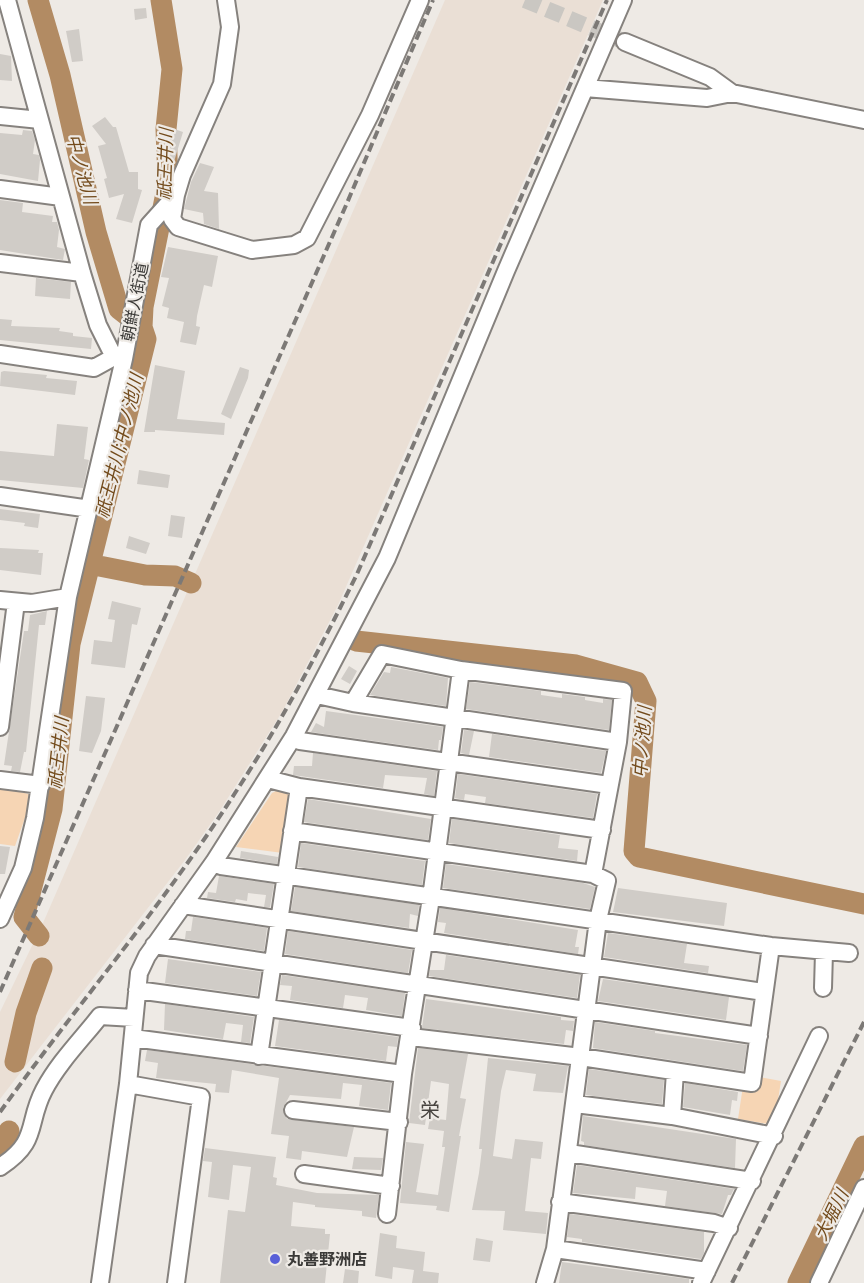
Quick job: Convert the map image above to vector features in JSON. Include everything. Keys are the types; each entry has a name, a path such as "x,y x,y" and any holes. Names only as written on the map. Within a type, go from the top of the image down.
{"street":[{"path":"0,354 94,368 119,358 98,325 7,0"},
{"name":"朝鮮人街道","path":"0,919 22,868 41,785 68,597 90,509 119,358 128,339 149,225 173,198 222,84 230,27 226,0"},
{"path":"173,198 172,219 178,227 208,237 252,250 294,245 307,238 370,115 420,0"},
{"path":"100,1283 128,1084 139,973 154,945 214,862 294,736 387,558 506,271 623,0"},
{"path":"625,42 710,77 732,93"},
{"path":"585,88 707,98 732,93 864,120"},
{"path":"0,116 40,120"},
{"path":"0,189 61,197"},
{"path":"0,263 82,273"},
{"path":"0,496 90,509"},
{"path":"0,727 8,601 68,597"},
{"path":"353,703 382,654 461,670 624,691 618,742 593,874"},
{"path":"387,1214 404,1074 425,941 435,851 461,670"},
{"path":"317,695 353,703 618,742"},
{"path":"294,736 300,741 609,785"},
{"path":"268,779 299,787 602,830"},
{"path":"0,780 41,785"},
{"path":"259,1056 299,787"},
{"path":"292,831 593,874 607,881 598,920 588,1012 555,1249 545,1283"},
{"path":"214,862 285,876 431,898 771,946 849,954"},
{"path":"183,905 764,992"},
{"path":"154,945 759,1036"},
{"path":"137,990 266,1006 411,1033 752,1083 771,946"},
{"path":"823,988 824,952"},
{"path":"5,1164 22,1150 34,1128 37,1109 45,1089 100,1016 134,1018"},
{"path":"555,1249 704,1277 774,1136 819,1036"},
{"path":"133,1038 404,1074"},
{"path":"672,1116 675,1072"},
{"path":"128,1084 201,1097 176,1283"},
{"path":"575,1104 672,1116 774,1136"},
{"path":"293,1110 399,1122"},
{"path":"569,1153 752,1180"},
{"path":"304,1174 391,1186"},
{"path":"819,1283 864,1188"},
{"path":"560,1202 729,1227"}],"shaded area":[{"path":"445,0 603,0 338,605 282,712 219,812 185,860 0,1099 0,1012 43,923"},
{"path":"3,788 29,794 26,815 15,846 0,844 0,790"},
{"path":"280,789 291,791 283,853 236,847 272,793"},
{"path":"760,1077 781,1081 774,1125 738,1119 743,1086"}],"building":[{"path":"146,8 147,18 135,20 134,9"},
{"path":"79,29 83,61 72,62 66,31"},
{"path":"0,54 11,56 12,81 0,80"},
{"path":"105,117 113,127 116,127 129,172 138,172 138,189 142,190 132,223 116,219 124,194 109,198 104,179 107,178 98,146 106,144 92,126"},
{"path":"174,129 183,132 173,165 165,162"},
{"path":"23,130 32,131 35,140 33,154 39,155 40,160 38,181 0,174 0,133 22,135"},
{"path":"200,163 214,167 204,191 218,193 219,229 204,224 203,213 184,209 191,182"},
{"path":"0,200 23,203 22,212 53,216 52,222 57,222 59,230 57,247 65,249 63,260 0,250"},
{"path":"168,247 218,256 212,287 204,285 197,316 196,326 200,327 196,345 180,342 184,322 167,318 169,308 162,306 169,278 161,277"},
{"path":"36,278 71,282 70,299 35,296"},
{"path":"0,319 12,320 11,326 60,328 59,331 73,333 73,336 92,338 91,349 0,340"},
{"path":"155,365 185,371 177,419 225,423 224,435 155,430 155,432 144,432"},
{"path":"240,367 249,370 248,378 231,419 221,414"},
{"path":"1,372 47,375 46,378 77,381 75,395 0,386"},
{"path":"57,424 88,427 84,459 89,460 83,488 0,480 0,451 54,456"},
{"path":"139,470 170,475 168,488 137,484"},
{"path":"0,509 40,514 38,528 24,526 25,523 0,520"},
{"path":"171,515 185,517 182,538 168,536"},
{"path":"129,536 150,543 146,554 126,548"},
{"path":"0,548 39,550 38,553 43,553 41,575 0,570"},
{"path":"112,601 141,608 137,625 132,624 125,668 91,664 94,640 112,642 115,620 108,619"},
{"path":"47,611 45,625 39,625 26,752 24,752 20,772 11,771 12,766 4,765 24,631 28,631 30,615"},
{"path":"349,666 357,671 350,684 341,679"},
{"path":"391,667 448,678 446,706 370,695 384,672 390,673"},
{"path":"470,682 541,691 541,695 562,698 562,694 585,697 585,700 603,703 603,699 612,700 609,730 466,709"},
{"path":"86,696 105,698 101,731 92,753 79,751"},
{"path":"326,711 443,727 441,740 439,740 438,750 311,732 316,723 324,727"},
{"path":"464,730 474,731 469,755 461,753"},
{"path":"492,734 606,751 601,773 489,757"},
{"path":"313,753 437,771 434,796 424,794 427,778 385,775 383,788 293,775 294,766 312,766"},
{"path":"458,774 597,794 593,818 485,803 486,797 465,794 464,800 455,798"},
{"path":"308,799 431,819 428,840 304,822"},
{"path":"452,819 560,835 558,848 578,850 577,861 449,843"},
{"path":"301,843 425,861 422,885 298,867"},
{"path":"0,846 10,847 5,874 0,874"},
{"path":"241,851 278,857 277,864 240,858"},
{"path":"446,864 583,883 595,887 590,909 443,888"},
{"path":"219,876 274,884 270,907 264,907 266,895 248,893 247,901 236,899 235,902 207,898 208,892 216,893"},
{"path":"295,887 419,905 418,916 410,914 409,928 291,911"},
{"path":"618,888 727,903 724,926 613,912"},
{"path":"440,908 578,930 575,947 579,947 578,954 444,933 446,923 438,922"},
{"path":"193,917 267,928 264,951 185,939 186,931 191,931"},
{"path":"288,931 412,950 408,973 285,954"},
{"path":"608,933 687,944 684,963 709,966 708,973 604,957"},
{"path":"446,955 580,975 577,998 429,976 430,970 444,970"},
{"path":"168,959 261,972 257,996 165,983"},
{"path":"282,975 405,993 402,1016 366,1010 368,998 345,995 343,1008 290,1000 292,986 280,985"},
{"path":"603,979 729,997 726,1020 598,1001"},
{"path":"426,999 561,1017 561,1020 574,1021 573,1031 566,1030 564,1044 422,1028"},
{"path":"165,1004 254,1017 250,1043 241,1042 243,1025 226,1023 223,1039 164,1030"},
{"path":"279,1020 398,1037 397,1047 388,1046 386,1061 275,1046"},
{"path":"595,1022 655,1031 655,1033 747,1045 743,1071 593,1048"},
{"path":"418,1048 468,1054 460,1098 466,1099 449,1212 436,1210 437,1206 400,1203 406,1142 424,1144 416,1192 438,1195 445,1147 442,1147 444,1131 428,1129 430,1118 446,1120 449,1084 431,1081 425,1125 409,1123"},
{"path":"147,1050 391,1083 388,1110 359,1106 362,1085 343,1083 341,1099 290,1095 283,1108 287,1119 354,1127 347,1157 302,1151 301,1160 286,1158 289,1136 271,1134 279,1078 232,1070 229,1093 215,1092 216,1084 156,1078 158,1063 145,1061"},
{"path":"488,1058 568,1066 563,1093 533,1091 536,1074 506,1070 501,1091 493,1156 512,1159 515,1139 543,1142 541,1159 531,1158 525,1211 548,1213 546,1234 503,1230 505,1211 472,1210 482,1149 479,1149"},
{"path":"589,1069 664,1080 662,1104 586,1095"},
{"path":"685,1083 738,1092 737,1101 732,1100 730,1115 683,1107"},
{"path":"583,1116 736,1139 735,1168 584,1145 581,1141"},
{"path":"205,1148 276,1157 273,1177 277,1178 276,1185 317,1193 379,1195 376,1218 362,1216 362,1211 315,1207 315,1205 293,1202 291,1226 325,1229 325,1234 330,1234 325,1283 220,1283 228,1210 245,1212 251,1167 233,1165 229,1200 208,1197 212,1162 203,1161"},
{"path":"354,1157 383,1158 381,1170 352,1169"},
{"path":"577,1165 734,1189 731,1195 728,1195 722,1214 665,1206 667,1191 636,1187 635,1199 573,1193"},
{"path":"570,1214 704,1232 704,1253 701,1259 582,1242 582,1239 567,1237"},
{"path":"380,1233 397,1236 396,1248 425,1252 423,1271 439,1273 438,1283 412,1283 414,1270 393,1267 392,1279 375,1276"},
{"path":"476,1238 493,1241 490,1262 473,1260"},
{"path":"562,1262 689,1279 689,1283 559,1283"},
{"path":"345,1269 359,1271 358,1283 343,1283"}],"waterway":[{"name":"中ノ池川","path":"38,0 60,75 96,232 119,309 142,327"},
{"name":"祇王井川;中ノ池川","path":"39,936 24,917 52,809 70,644 146,339 142,327 143,307 168,183 166,129 172,69 161,0"},
{"name":"中ノ池川","path":"89,564 145,575 175,576 191,583"},
{"name":"中ノ池川","path":"356,641 576,665 637,682 646,701 634,851 639,857 864,904"},
{"name":"祇王井川","path":"15,1062 26,1013 42,968"},
{"name":"祇王井川","path":"0,1166 9,1131"},
{"name":"大堀川","path":"798,1283 864,1146"}],"tunnel":[{"path":"525,0 625,42"}],"railway":[{"path":"0,992 347,203 433,0"},
{"path":"0,1112 208,834 252,767 299,685 357,574 607,0"},
{"path":"732,1283 864,1022"}],"place":[{"name":"丸善野洲店","path":"275,1259"}],"district":[{"name":"栄","path":"430,1110"}]}
